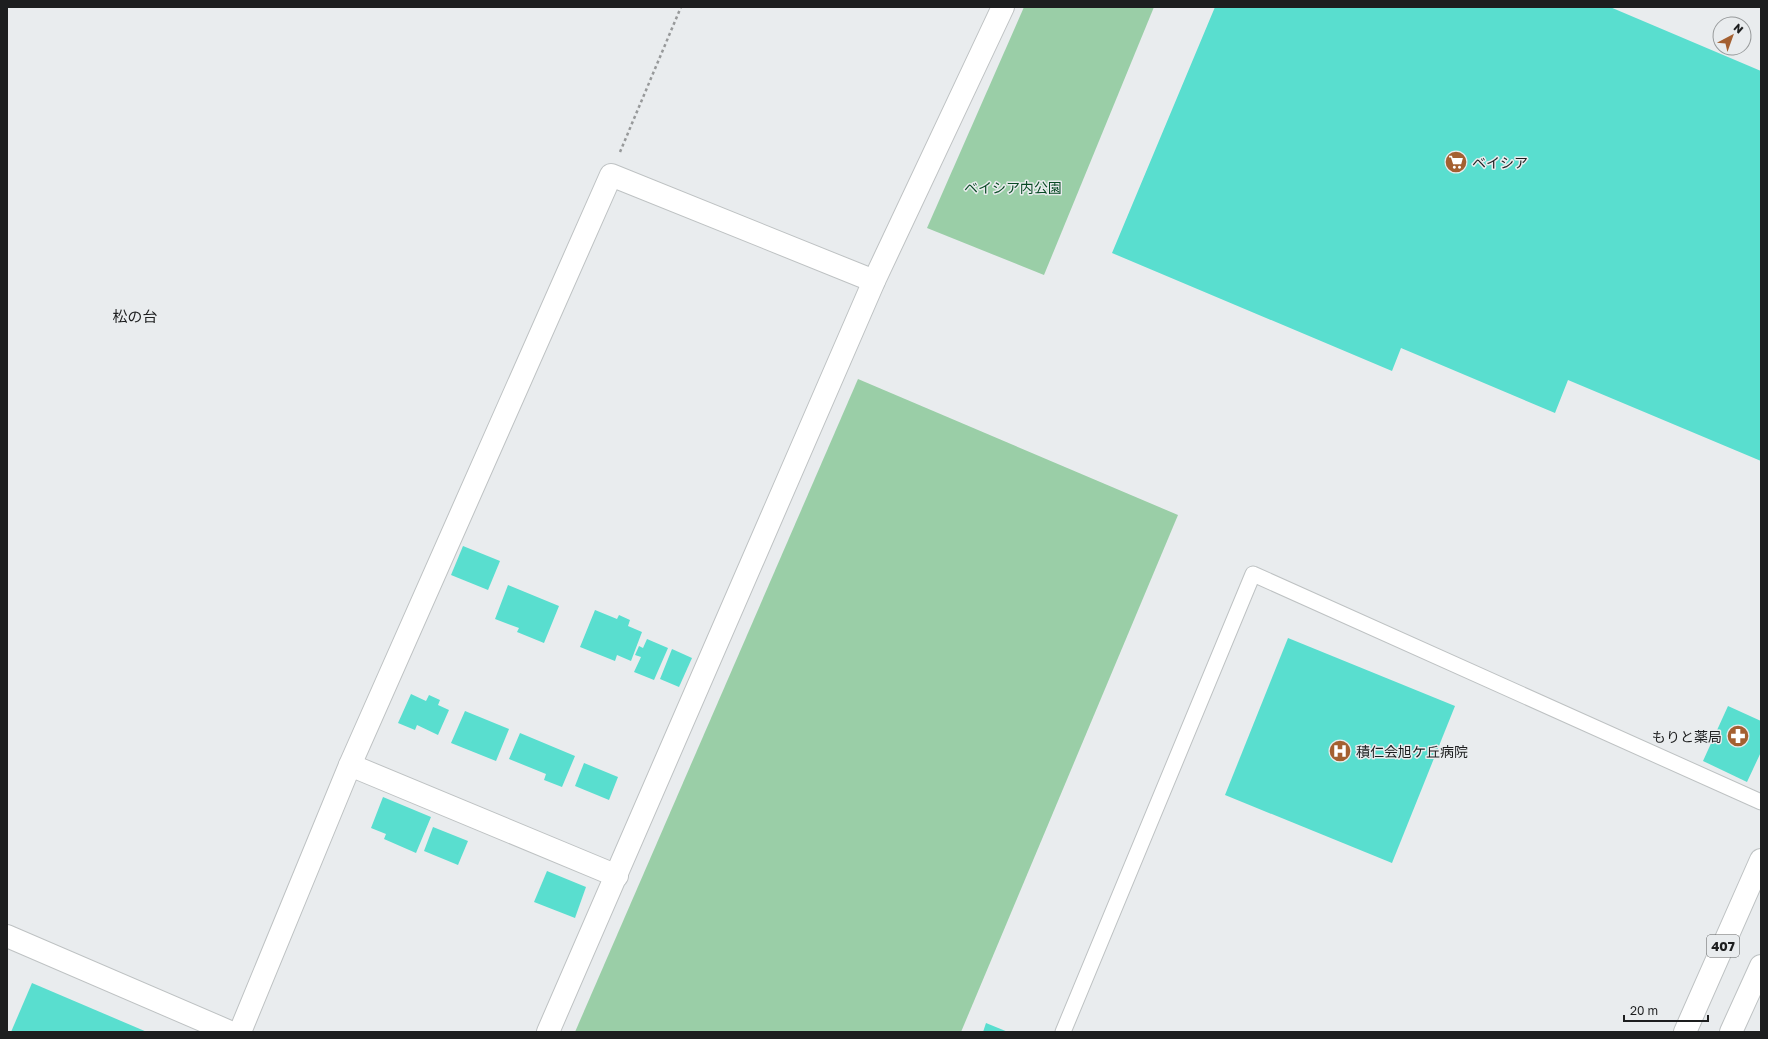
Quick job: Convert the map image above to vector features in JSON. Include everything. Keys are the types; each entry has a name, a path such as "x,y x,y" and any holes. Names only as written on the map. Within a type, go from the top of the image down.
{"main road":[{"path":"548,1032 874,281 1003,7"},
{"path":"240,1032 350,765 611,175 874,281"},
{"path":"350,765 617,876"},
{"name":"407","path":"1685,1032 1761,860"},
{"path":"7,936 230,1032"},
{"path":"1731,1032 1761,966"}],"lane":[{"path":"1063,1032 1253,574 1761,802"}],"path":[{"path":"611,175 681,7"}],"green space":[{"name":"ベイシア内公園","path":"1024,7 1154,7 1044,275 927,228"},
{"path":"858,379 1178,515 961,1032 575,1032"}],"building":[{"name":"ベイシア","path":"1215,7 1610,7 1712,50 1712,56 1726,56 1761,71 1761,461 1568,380 1555,413 1401,348 1392,371 1112,253"},
{"path":"463,546 500,561 488,590 451,575"},
{"path":"508,585 559,606 544,643 517,632 519,628 495,619"},
{"path":"595,610 617,619 619,615 630,620 628,626 642,632 631,661 617,655 615,661 580,647"},
{"name":"積仁会旭ケ丘病院","path":"1288,638 1455,706 1392,863 1225,795"},
{"path":"647,639 668,648 654,680 634,672 641,657 635,655 639,646 643,648"},
{"path":"672,649 692,658 679,687 660,679"},
{"path":"411,694 426,701 429,695 440,700 438,705 449,710 438,735 417,725 415,730 398,723"},
{"name":"もりと薬局","path":"1728,706 1761,721 1761,752 1747,782 1703,761"},
{"path":"465,711 509,729 496,761 451,743"},
{"path":"520,733 575,756 562,787 544,780 546,774 509,759"},
{"path":"584,763 618,777 609,800 575,786"},
{"path":"383,797 431,817 416,853 384,839 386,834 371,828"},
{"path":"433,827 468,841 458,865 424,851"},
{"path":"547,871 586,887 575,918 534,902"},
{"path":"32,983 147,1032 11,1032"},
{"path":"986,1023 1008,1032 983,1032"}],"place":[{"name":"ベイシア","path":"1456,162"},
{"name":"もりと薬局","path":"1738,736"},
{"name":"積仁会旭ケ丘病院","path":"1340,751"}],"district":[{"name":"松の台","path":"135,316"}]}
